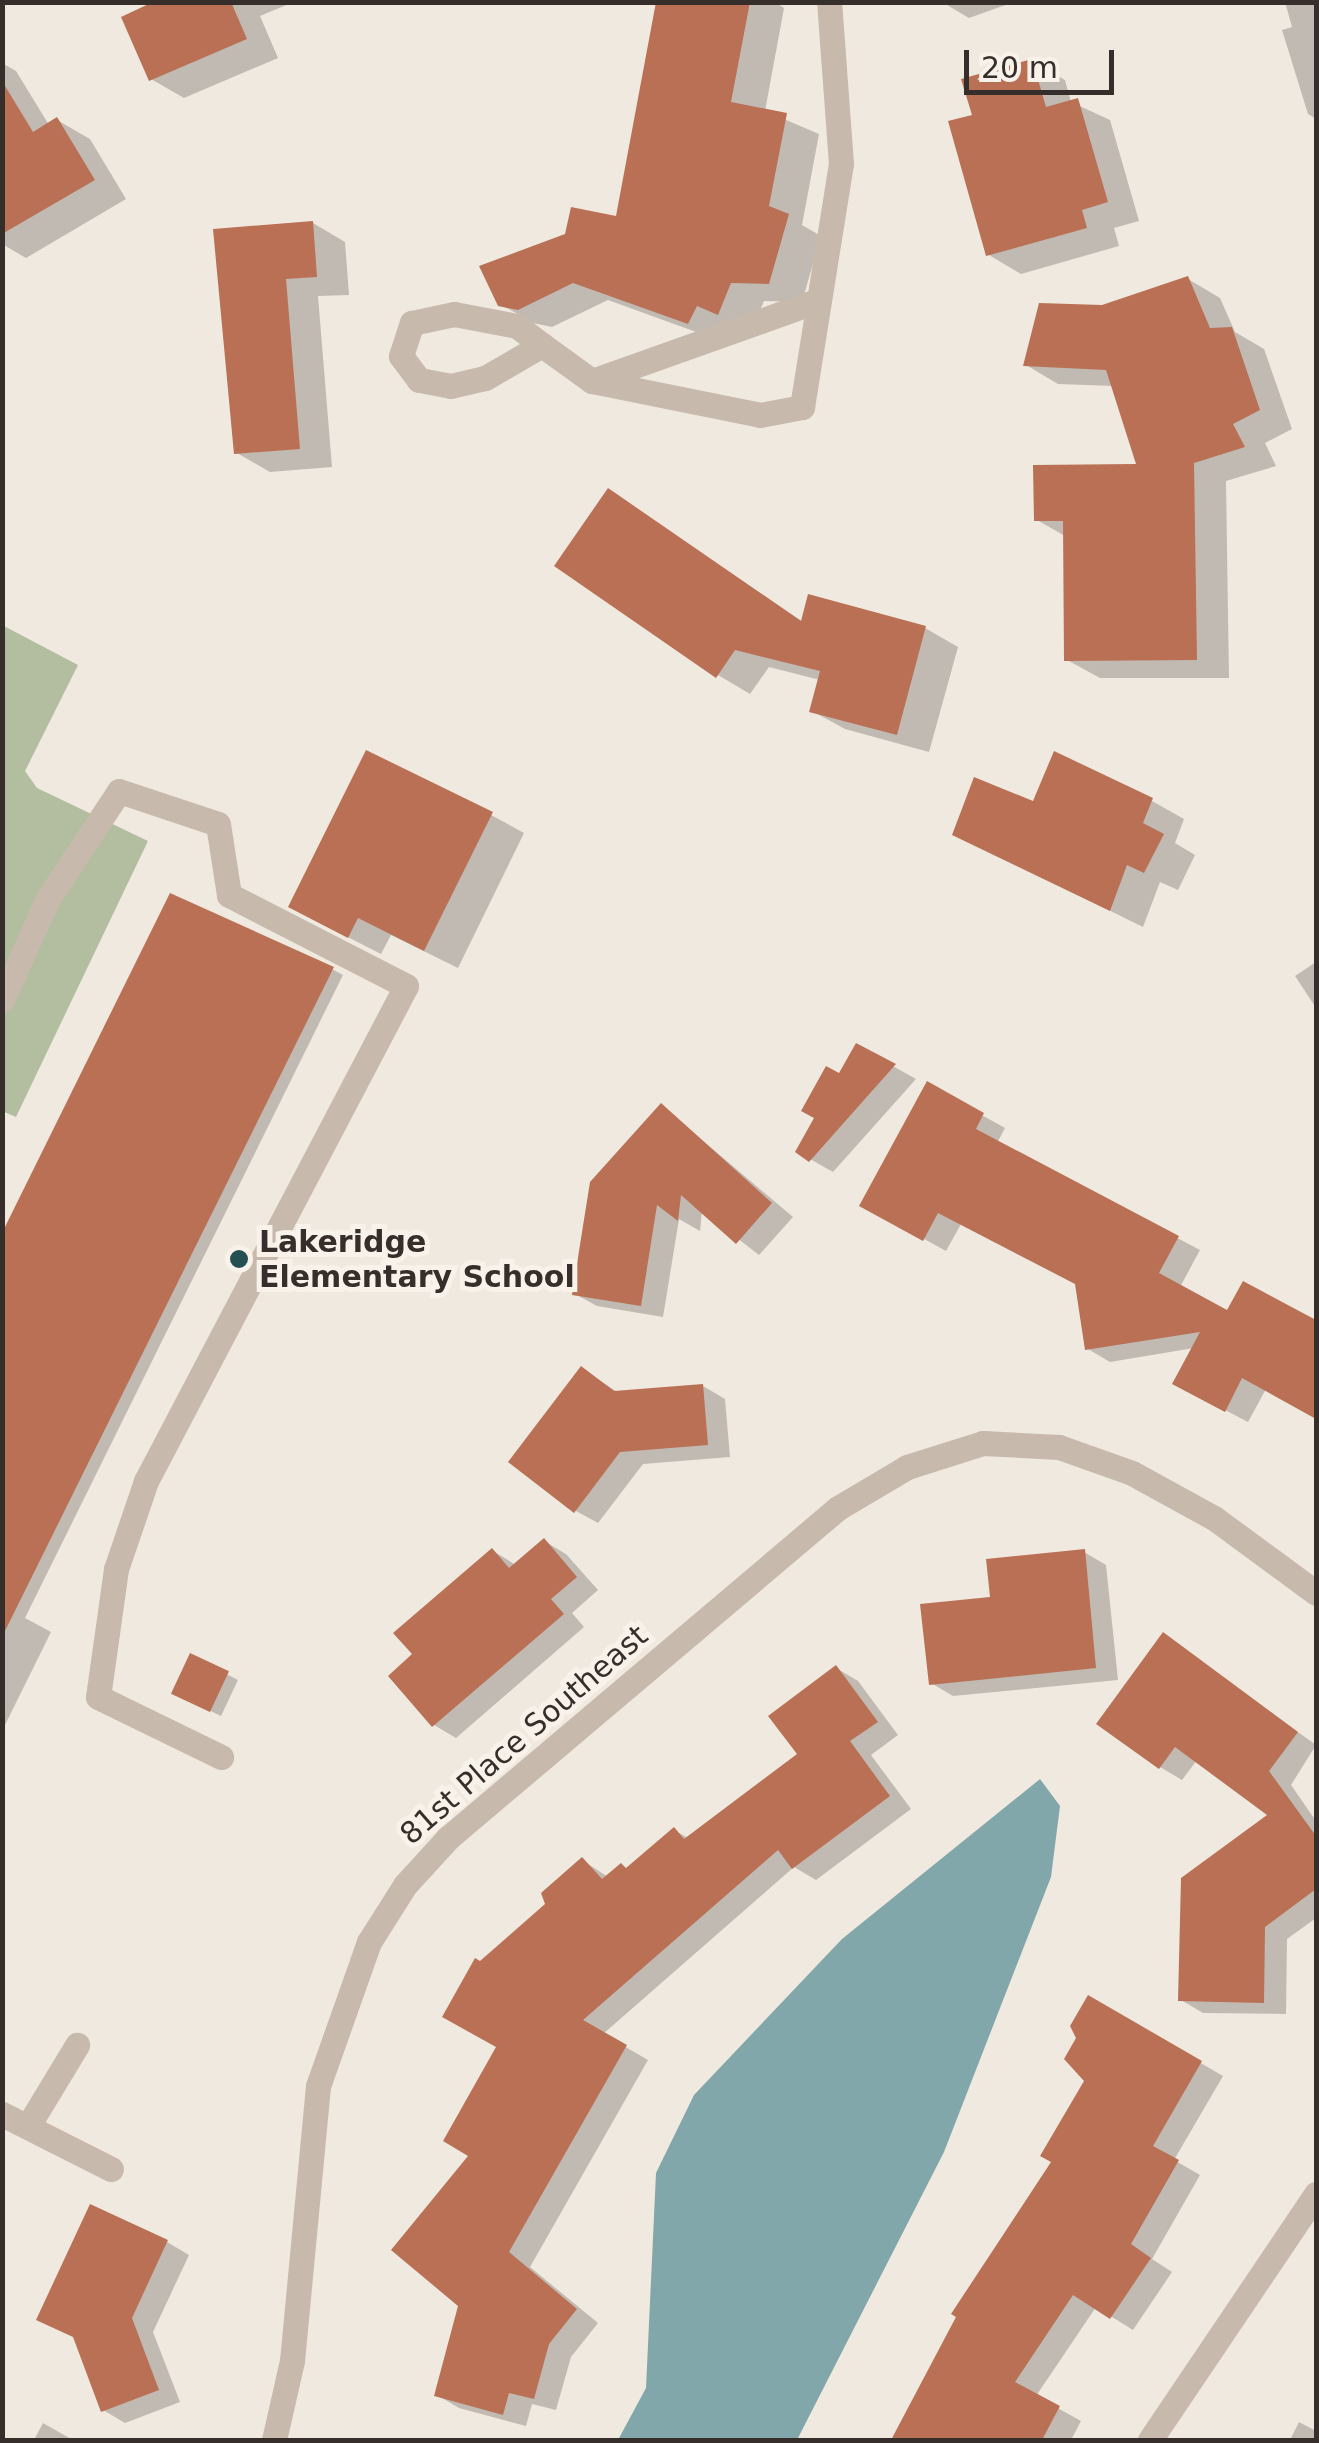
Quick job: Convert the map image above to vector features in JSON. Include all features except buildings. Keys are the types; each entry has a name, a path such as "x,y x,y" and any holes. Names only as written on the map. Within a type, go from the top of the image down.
{"street":[{"path":"542,344 485,378 451,386 419,380 400,356 412,323 454,314 517,326 542,344 592,381 760,416 802,408 841,164 830,2"},
{"path":"592,381 818,301"},
{"path":"2,1000 48,898 119,792 218,824 229,895 406,986 146,1481 116,1568 98,1697 221,1757"},
{"name":"81st Place Southeast","path":"274,2440 292,2361 318,2086 369,1942 405,1885 448,1838 838,1508 907,1467 983,1443 1059,1447 1132,1472 1214,1518 1316,1594"},
{"path":"28,2126 77,2045"},
{"path":"2,2114 111,2170"},
{"path":"1150,2440 1316,2194"}],"green space":[{"path":"2,625 78,665 25,771 37,788 148,841 16,1117 2,1111"}],"water":[{"path":"1040,1779 1060,1806 1051,1877 944,2152 797,2440 618,2440 646,2388 656,2173 694,2095 842,1939"}],"place":[{"name":"Lakeridge Elementary School","path":"239,1259"}]}
